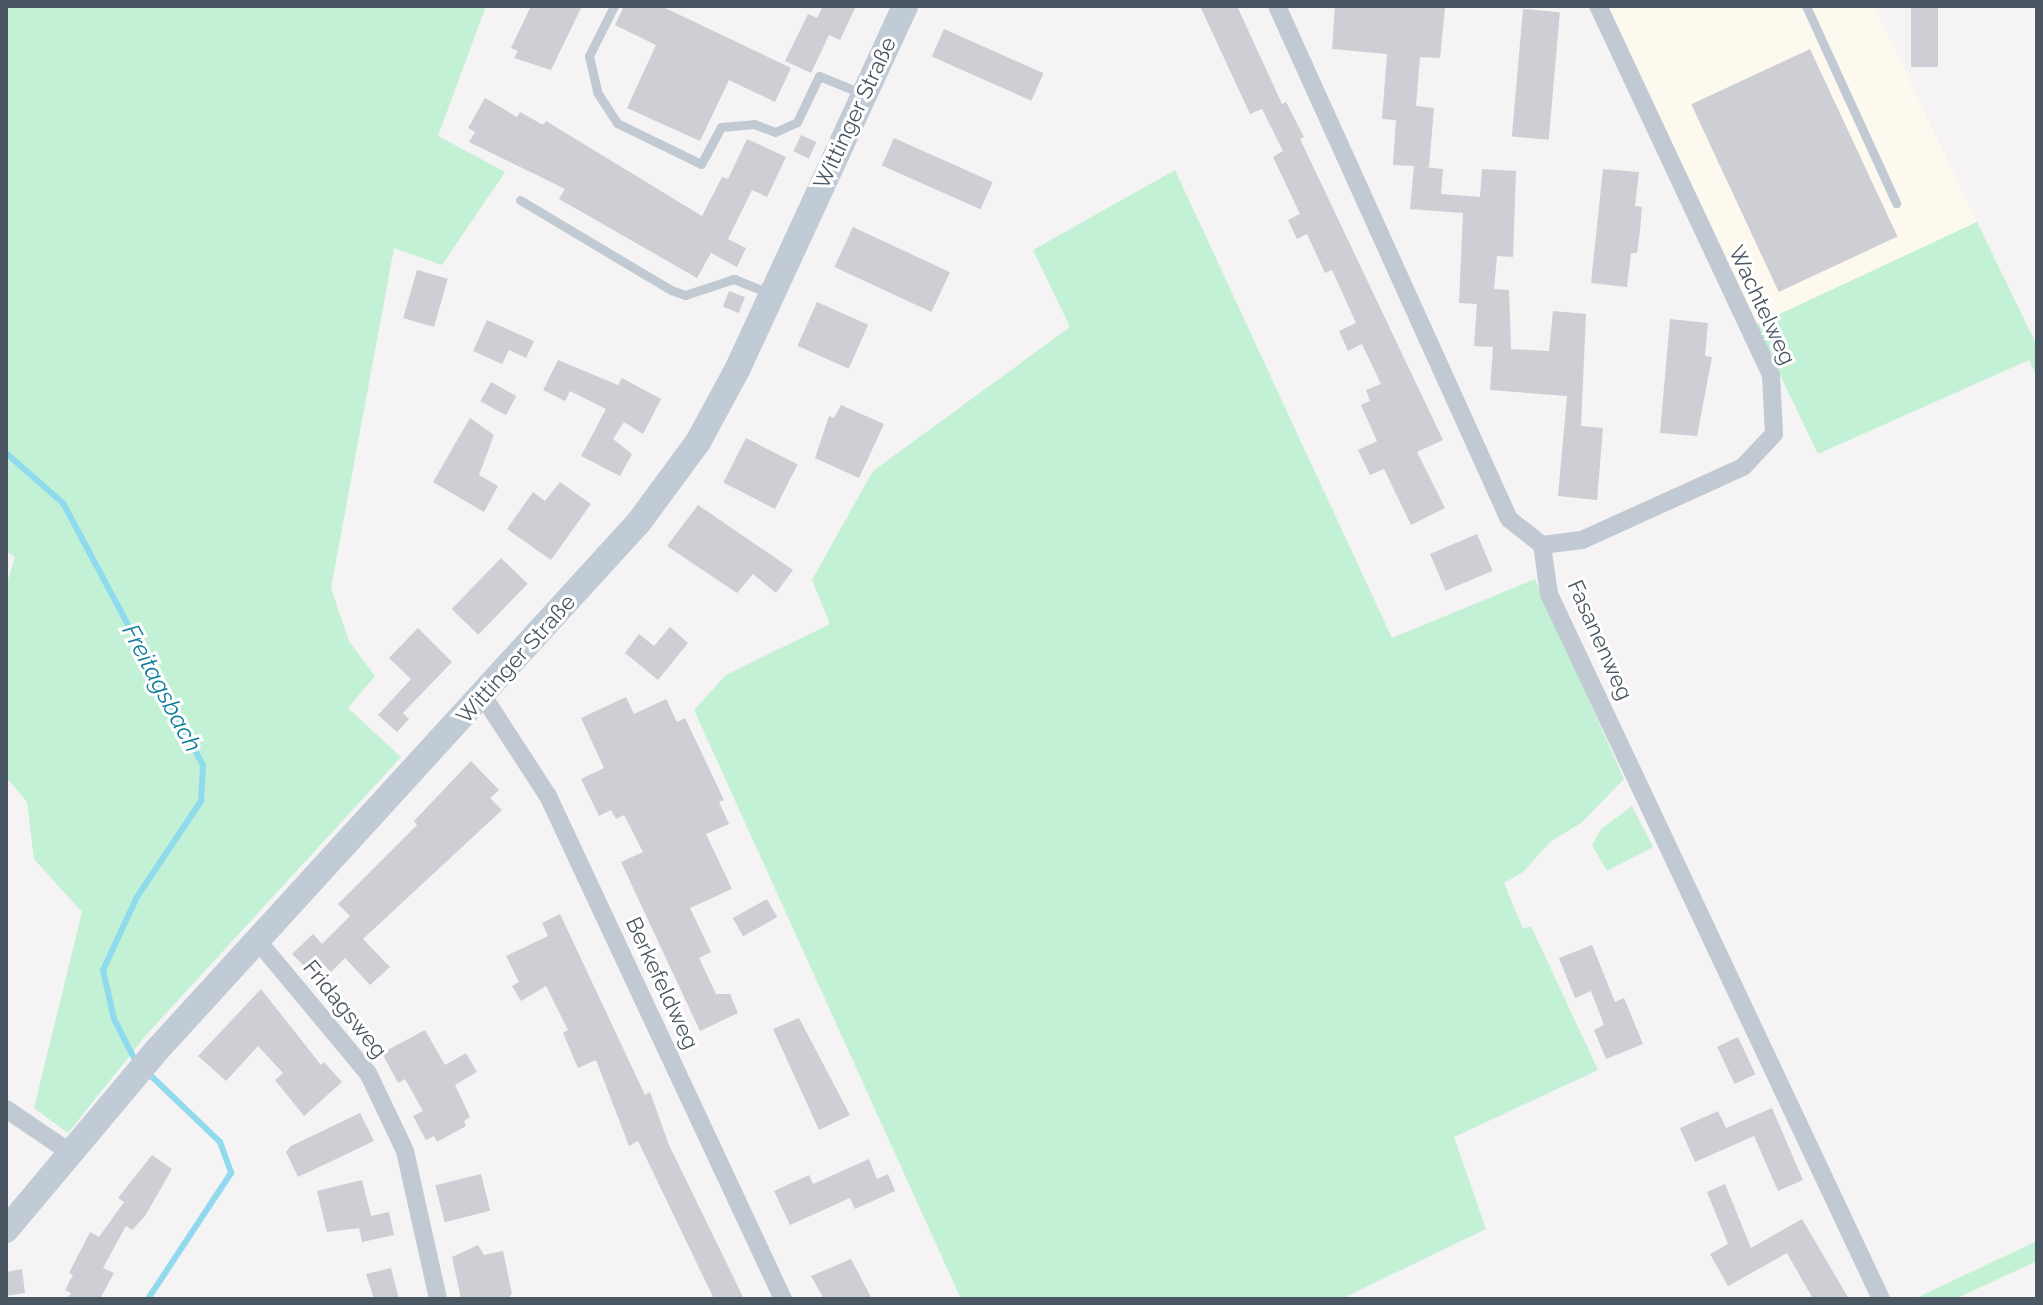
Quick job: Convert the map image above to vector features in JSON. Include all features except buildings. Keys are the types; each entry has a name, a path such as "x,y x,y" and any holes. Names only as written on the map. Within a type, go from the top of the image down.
{"main road":[{"name":"Wittinger Straße","path":"6,1230 157,1050 639,522 698,442 772,294 905,6"}],"street":[{"path":"1277,6 1509,519 1542,545"},
{"name":"Wachtelweg","path":"1542,545 1582,540 1743,467 1774,434 1771,375 1598,6"},
{"name":"Fasanenweg","path":"1542,545 1549,594 1881,1299"},
{"name":"Berkefeldweg","path":"483,696 548,796 783,1299"},
{"name":"Fridagsweg","path":"257,940 368,1073 405,1151 438,1299"},
{"path":"6,1109 71,1153"}],"lane":[{"path":"614,6 589,56 597,92 617,123 701,164 721,127 754,124 775,132 797,122 819,76 865,94"},
{"path":"1806,6 1896,203"},
{"path":"520,200 671,290 685,295 734,279 772,294"}],"shaded area":[{"path":"1609,6 1874,6 1977,222 1756,325"}],"green space":[{"path":"6,6 486,6 438,136 505,172 442,265 394,248 331,588 349,641 375,676 348,708 401,757 147,1034 68,1133 34,1108 82,912 34,859 27,802 6,777 6,586 15,557 6,551"},
{"path":"1175,170 1392,638 1535,579 1624,779 1581,823 1550,842 1523,872 1504,883 1523,929 1531,926 1598,1070 1454,1137 1486,1229 1341,1299 961,1299 694,710 726,675 830,624 812,580 873,471 1070,327 1033,250"},
{"path":"1977,222 2037,346 2037,376 2029,360 1818,454 1756,325"},
{"path":"1632,806 1653,847 1607,871 1592,845 1601,829"},
{"path":"2037,1241 2037,1261 1955,1299 1914,1299"}],"waterway":[{"name":"Freitagsbach","path":"6,453 63,503 203,765 201,801 137,897 103,970 114,1019 136,1062"},
{"name":"Freitagsbach","path":"147,1072 220,1142 231,1173 148,1299"}]}
